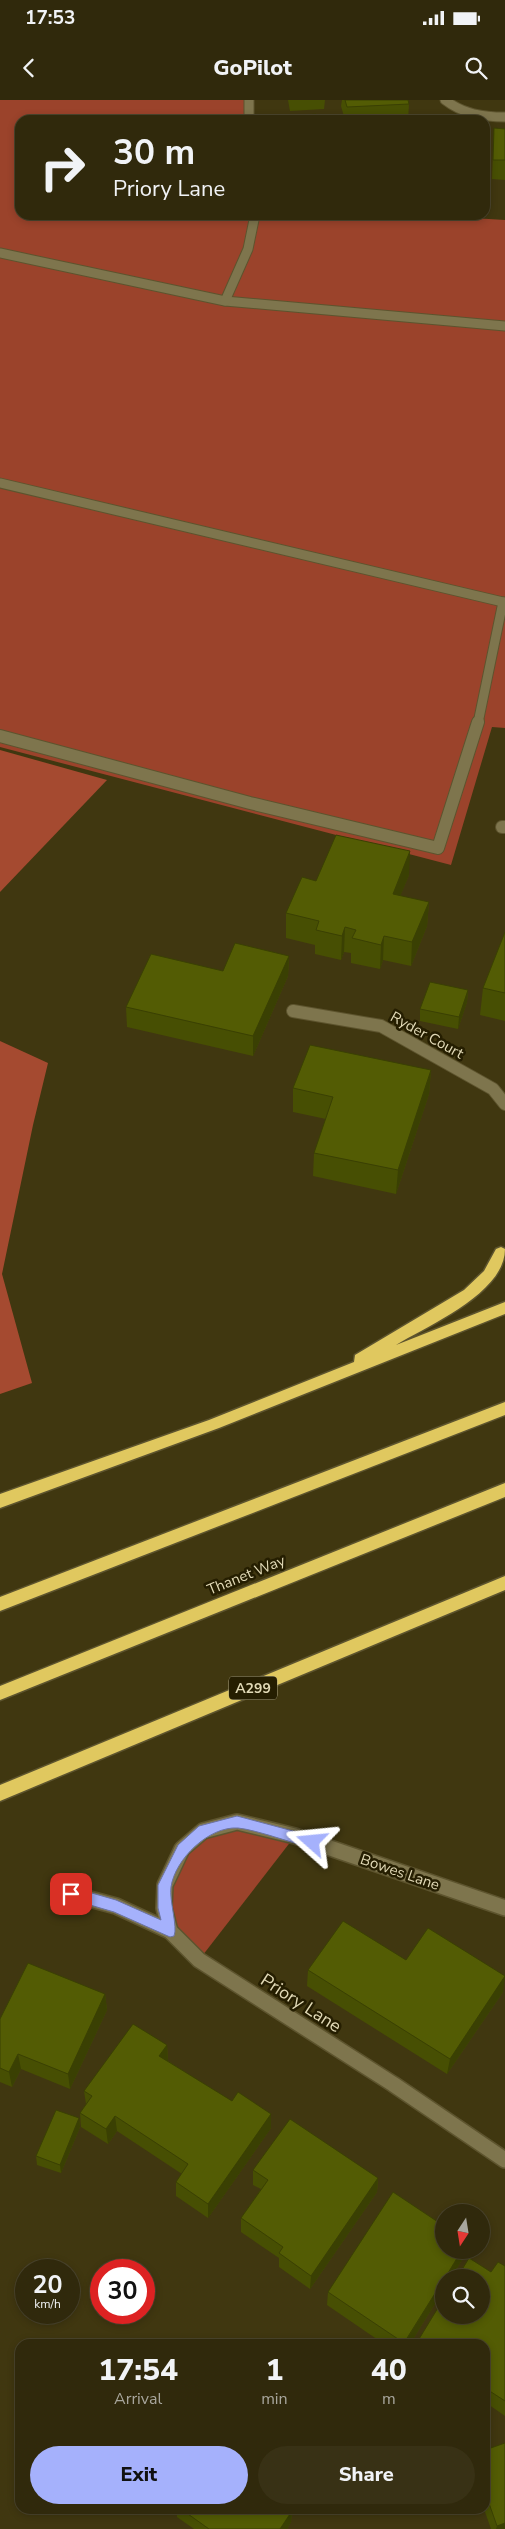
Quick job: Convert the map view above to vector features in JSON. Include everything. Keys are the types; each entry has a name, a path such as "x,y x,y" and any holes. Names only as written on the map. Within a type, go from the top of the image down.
{"highway":[{"path":"318,1384 469,1294 489,1275 503,1249"},
{"path":"0,1501 318,1384 505,1308"},
{"path":"0,1604 505,1408"},
{"name":"Thanet Way","path":"0,1693 505,1490"},
{"name":"A299","path":"0,1793 505,1582"}],"street":[{"path":"249,100 249,115"},
{"path":"445,100 452,107 475,115"},
{"path":"490,116 505,117"},
{"path":"225,301 246,258 253,236 255,220"},
{"path":"0,253 225,301 505,326"},
{"path":"0,483 504,602 478,722 438,848 250,803 0,736"},
{"name":"Ryder Court","path":"293,1011 381,1026 493,1090 505,1104"},
{"name":"Bowes Lane","path":"170,1931 164,1908 165,1885 182,1849 203,1830 237,1822 295,1836 505,1908"},
{"name":"Priory Lane","path":"71,1894 116,1906 170,1931 199,1960 393,2084 505,2160"}],"shaded area":[{"path":"0,100 244,100 245,115 15,115 15,220 505,220 505,728 492,727 451,865 0,747"},
{"path":"0,750 107,780 0,892"},
{"path":"0,1041 48,1063 2,1274 32,1383 0,1394"},
{"path":"237,1822 295,1836 199,1960 170,1931 164,1908 182,1849"}],"building":[{"path":"345,100 408,100 409,104 347,107"},
{"path":"494,128 505,129 505,160 493,160"},
{"path":"336,835 410,851 393,894 429,902 412,942 384,936 381,945 352,938 356,930 345,927 342,936 316,930 319,921 286,913 302,877 316,881"},
{"path":"505,932 505,993 483,988"},
{"path":"235,943 289,956 253,1036 126,1007 151,954 223,971"},
{"path":"430,982 468,990 459,1017 420,1009"},
{"path":"310,1045 431,1070 398,1170 314,1153 333,1097 293,1088"},
{"path":"343,1921 406,1960 428,1928 505,1976 450,2059 308,1970"},
{"path":"28,1963 105,1994 68,2074 18,2054 9,2072 0,2068 0,2019"},
{"path":"133,2024 167,2045 159,2056 232,2101 238,2092 271,2114 208,2204 176,2182 188,2164 115,2116 106,2129 80,2113 92,2096 84,2091"},
{"path":"56,2110 79,2118 60,2165 36,2156"},
{"path":"290,2119 378,2178 311,2276 279,2253 283,2247 241,2218 268,2180 253,2170"},
{"path":"393,2192 435,2220 435,2259 457,2259 450,2269 435,2269 435,2293 406,2339 398,2339 328,2292"},
{"path":"468,2259 486,2269 462,2269"},
{"path":"498,2262 505,2266 505,2401 490,2391 490,2339 419,2339 435,2313 435,2324 490,2324 490,2271"},
{"path":"505,2443 505,2523 497,2526 490,2506 490,2448"},
{"path":"188,2514 290,2514 280,2529 209,2529"}],"route":[{"path":"71,1894 116,1906 170,1931 164,1908 165,1885 182,1849 203,1830 237,1822 312,1842"}]}
